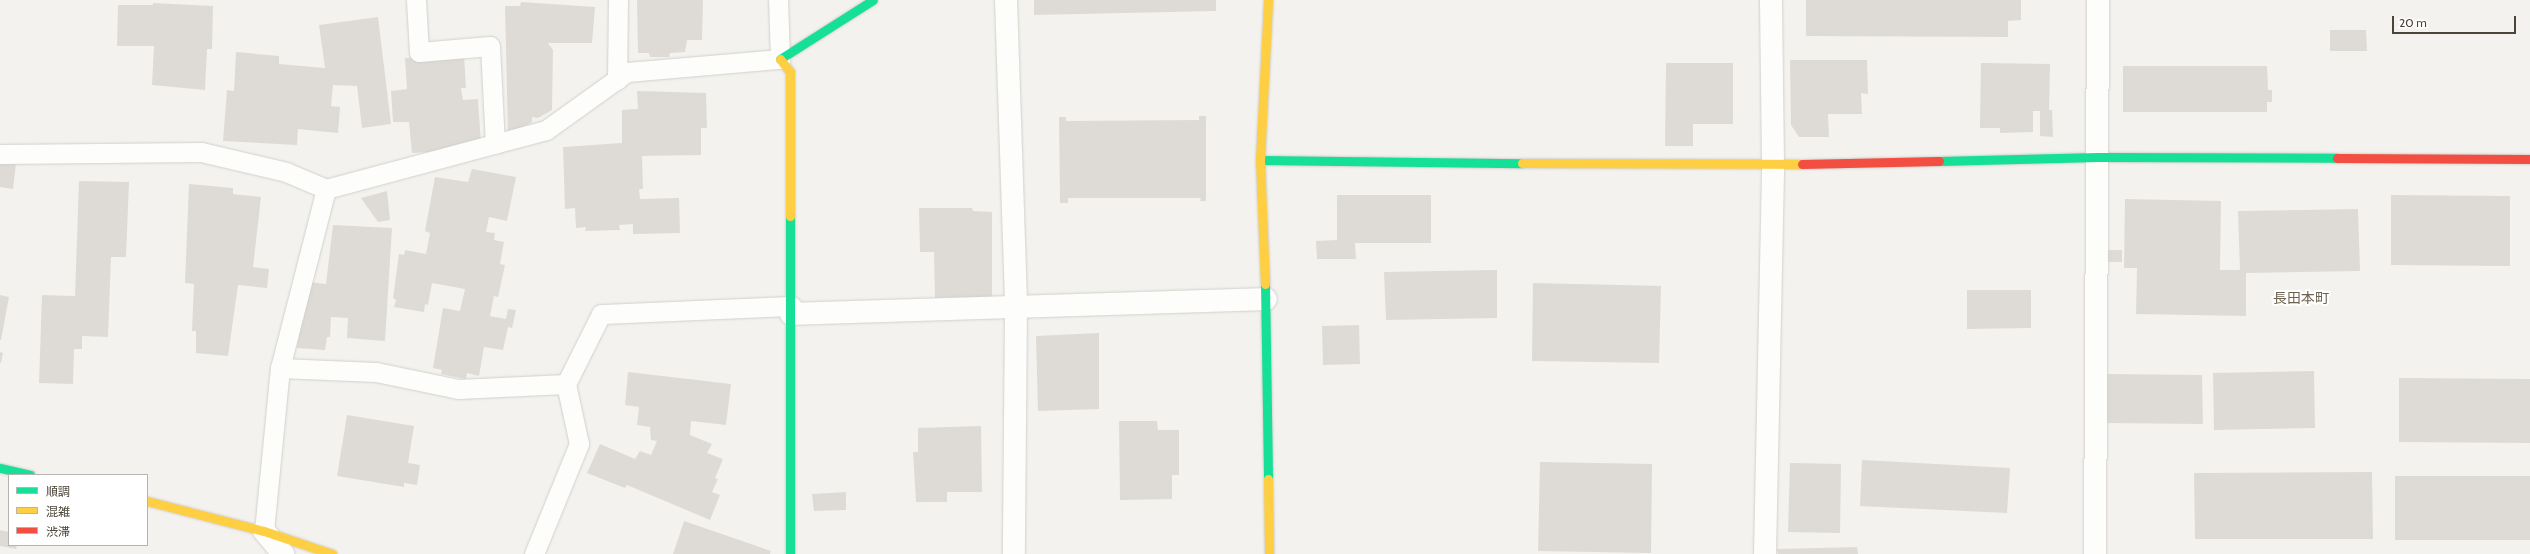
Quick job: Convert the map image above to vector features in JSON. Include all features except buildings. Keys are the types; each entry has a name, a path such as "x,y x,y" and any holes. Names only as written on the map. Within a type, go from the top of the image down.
{"street":[{"path":"790,554 792,310 790,72 780,59 873,0"},
{"path":"1006,0 1016,307 1014,554"},
{"path":"1268,0 1260,160 1266,299 1269,554"},
{"path":"1765,554 1773,166 1772,0"},
{"path":"2095,554 2098,0"},
{"path":"1260,160 1773,166 2098,157 2530,158"},
{"path":"792,310 1016,307 1266,299"},
{"path":"0,468 26,474"},
{"path":"148,501 264,531 332,554"},
{"path":"264,531 283,554"}],"lane":[{"path":"416,0 419,52 490,46 495,144"},
{"path":"617,80 618,0"},
{"path":"0,154 201,152 286,172 326,189 546,130 627,72 780,59 778,0"},
{"path":"264,531 280,368 326,189"},
{"path":"534,554 579,444 566,384 601,314 792,310"},
{"path":"280,368 376,372 458,389 566,384"}],"traffic: fast":[{"path":"780,59 873,0"},
{"path":"1939,161 2098,157 2337,158"},
{"path":"1260,160 1522,163"},
{"path":"790,216 790,554"},
{"path":"1265,284 1268,479"},
{"path":"0,468 26,474"}],"traffic: slow":[{"path":"1265,284 1260,160 1268,0"},
{"path":"780,59 790,72 790,216"},
{"path":"1522,163 1802,164"},
{"path":"1268,479 1269,554"},
{"path":"148,501 264,531 332,554"}],"traffic: jam":[{"path":"2337,158 2530,159"},
{"path":"1802,164 1939,161"}],"district":[{"name":"長田本町","path":"2301,298"}]}
